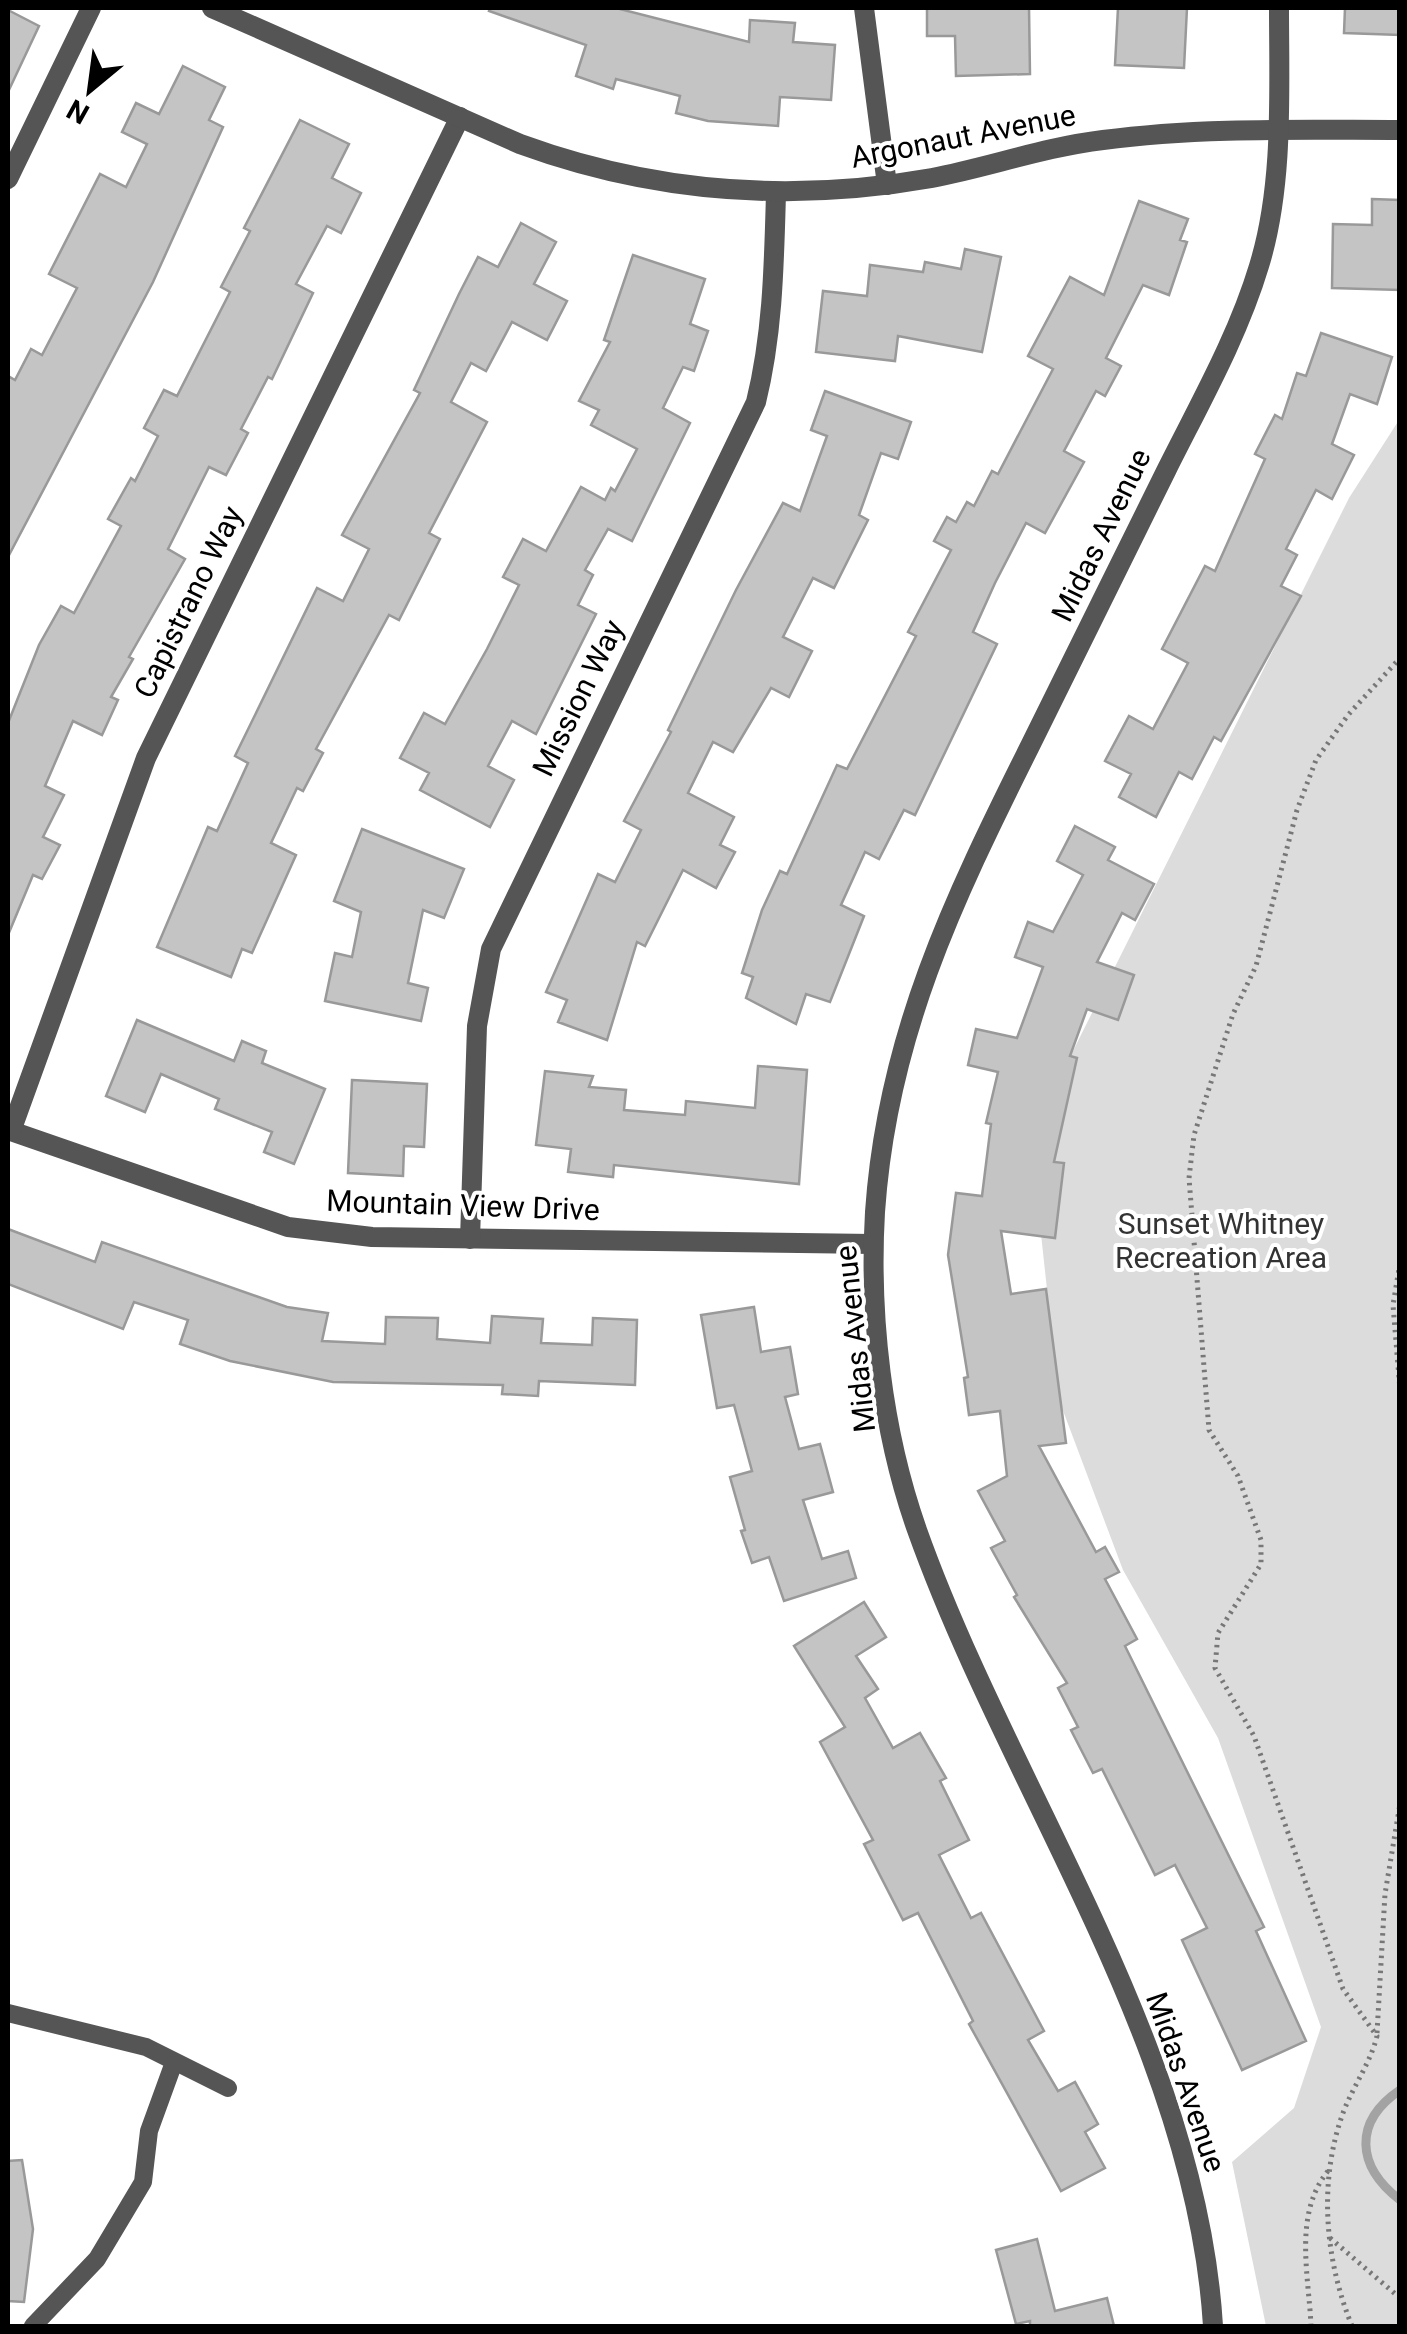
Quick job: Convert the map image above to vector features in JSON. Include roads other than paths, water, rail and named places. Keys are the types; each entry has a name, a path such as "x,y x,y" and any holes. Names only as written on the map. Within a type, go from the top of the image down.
{"street":[{"path":"8,179 91,8"},
{"name":"Argonaut Avenue","path":"212,8 571,163 684,188 776,192 887,185 1098,140 1152,134 1400,130"},
{"path":"864,8 887,185"},
{"name":"Midas Avenue","path":"1213,2326 1196,2206 1152,2060 916,1528 884,1387 873,1244 888,1103 919,988 969,869 1246,303 1269,222 1279,8"},
{"name":"Capistrano Way","path":"9,1130 146,758 460,117"},
{"name":"Mission Way","path":"470,1239 477,1026 492,949 756,402 767,356 772,304 776,192"},
{"name":"Mountain View Drive","path":"9,1130 288,1227 372,1237 873,1244"}],"lane":[{"path":"8,2013 146,2047 228,2088"},
{"path":"33,2326 96,2258 143,2182 149,2131 174,2064"}],"waterway":[{"path":"1400,2090 1374,2116 1366,2144 1375,2173 1400,2200"}],"park label":[{"name":"Sunset Whitney Recreation Area","path":"1221,1240"}]}
